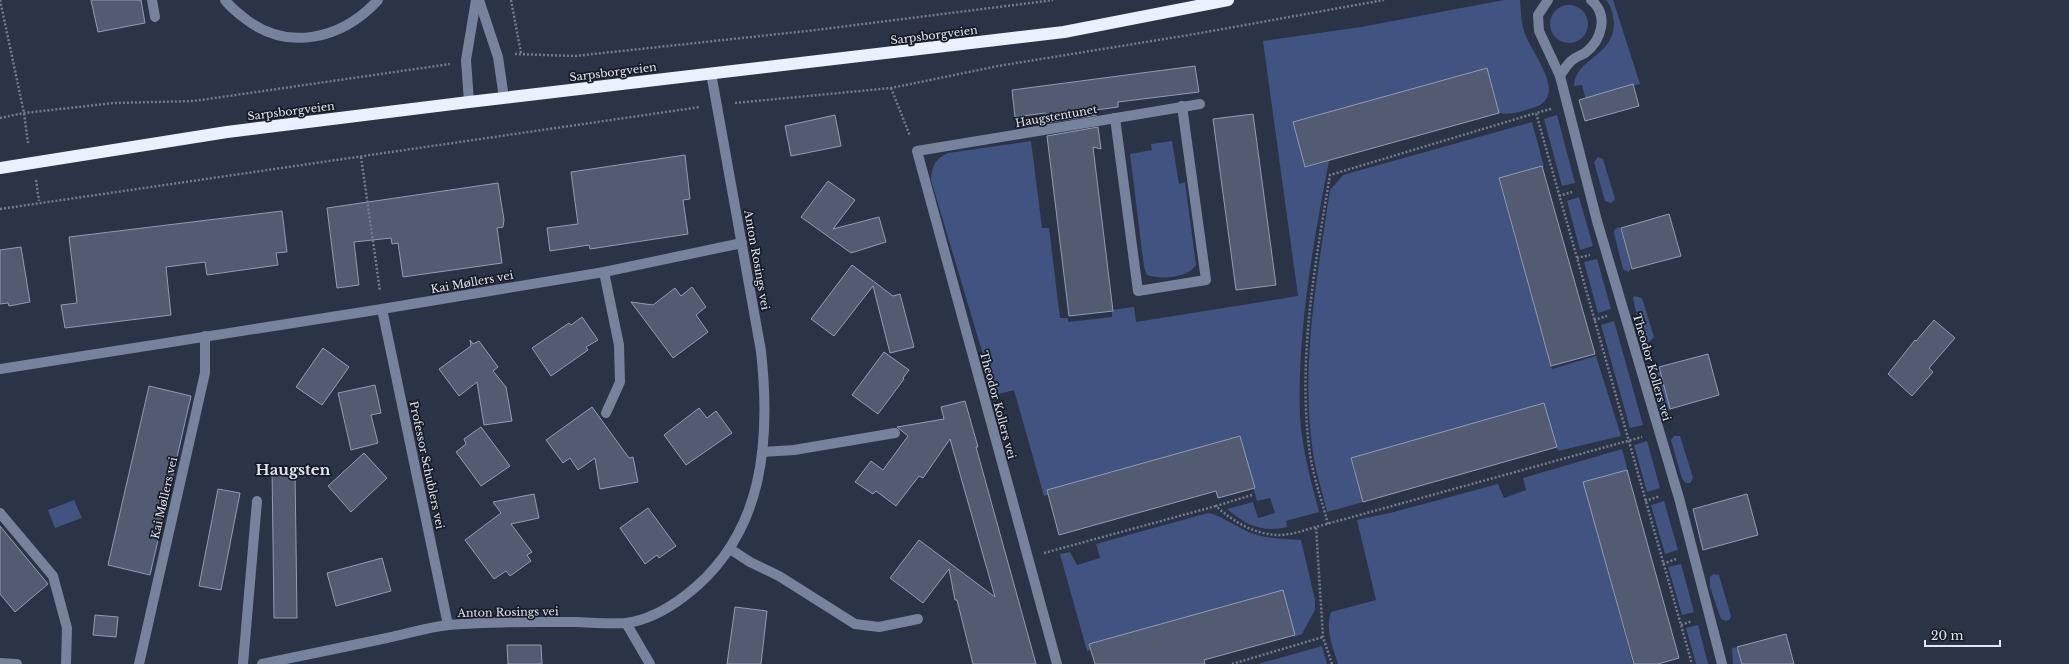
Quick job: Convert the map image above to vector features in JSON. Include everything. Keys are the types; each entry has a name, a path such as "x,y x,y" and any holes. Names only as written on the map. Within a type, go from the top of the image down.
{"highway":[{"name":"Sarpsborgveien","path":"0,168 228,132 711,73 1064,32 1228,0"}],"street":[{"path":"152,0 155,18"},
{"path":"225,0 254,26 282,36 309,38 339,30 364,14 378,0"},
{"path":"469,102 466,60 476,0"},
{"path":"479,0 498,56 504,98"},
{"name":"Theodor Kollers vei","path":"1548,0 1538,15 1539,31 1560,76 1566,105 1658,432 1679,498 1722,664"},
{"path":"1560,76 1571,60 1585,53 1598,39 1602,24 1598,6 1591,0"},
{"name":"Anton Rosings vei","path":"262,664 448,625 533,622 626,622 647,618 667,610 714,571 730,549 748,511 758,480 766,426 765,386 761,351 711,73"},
{"name":"Haugstentunet","path":"917,152 1200,104"},
{"path":"1115,118 1138,291 1206,280 1182,106"},
{"name":"Theodor Kollers vei","path":"917,152 1057,664"},
{"name":"Kai Møllers vei","path":"0,369 382,309 604,272 742,243"},
{"path":"604,272 619,345 620,382 606,413"},
{"name":"Professor Schublers vei","path":"382,309 448,625"},
{"name":"Kai Møllers vei","path":"139,664 205,373 205,336"},
{"path":"762,452 794,450 895,433"},
{"path":"243,664 257,501"},
{"path":"0,513 53,576 67,628 66,664"},
{"path":"730,549 750,562 779,576 855,624 878,627 918,619"},
{"path":"626,622 650,664"},
{"path":"0,663 17,664"}],"path":[{"path":"0,0 24,113 28,143"},
{"path":"511,0 521,53"},
{"path":"508,55 521,53 575,56 816,30 1053,0"},
{"path":"0,209 39,202 716,105 891,88 998,66 1195,34 1384,0"},
{"path":"0,118 24,113 114,103 194,101 451,64"},
{"path":"891,88 917,152"},
{"path":"1328,524 1310,454 1305,404 1306,340 1314,272 1330,175 1566,105"},
{"path":"1536,113 1692,664"},
{"path":"361,157 382,309"},
{"path":"36,180 39,202"},
{"path":"1216,506 1227,516 1243,526 1265,533 1287,535 1629,442 1658,432"},
{"path":"1028,558 1252,495"},
{"path":"1316,527 1323,637 1332,664"},
{"path":"1232,664 1323,637"}],"shaded area":[{"path":"1504,0 1520,0 1521,17 1525,34 1546,76 1549,87 1548,96 1542,104 1518,112 1507,114 1499,113 1487,69 1295,123 1307,167 1329,161 1307,289 1301,354 1300,386 1300,417 1303,441 1307,465 1319,512 1286,521 1287,527 1270,529 1248,523 1227,509 1253,502 1258,518 1275,513 1270,498 1257,501 1239,440 1044,496 1014,390 995,395 931,180 933,167 937,160 948,153 1031,141 1042,228 1049,228 1060,318 1068,318 1068,322 1112,317 1112,310 1134,307 1136,322 1298,296 1263,41 1361,27"},
{"path":"1606,0 1613,0 1640,84 1586,100 1582,85 1574,86 1576,77 1581,69 1602,50 1608,43 1612,34 1614,23 1613,17 1611,8"},
{"path":"1565,5 1573,5 1583,10 1587,17 1587,31 1583,38 1573,43 1565,43 1555,38 1553,35 1550,28 1550,20 1555,10 1558,8"},
{"path":"1557,115 1575,183 1562,186 1544,119"},
{"path":"1532,122 1544,167 1499,180 1552,369 1596,356 1621,436 1558,451 1545,407 1351,461 1363,502 1327,512 1314,459 1308,392 1309,358 1315,290 1330,190 1343,175"},
{"path":"1172,141 1179,184 1185,182 1196,265 1187,273 1174,277 1153,277 1147,275 1144,267 1130,154 1152,150 1151,144"},
{"path":"1598,157 1603,159 1615,199 1611,203 1605,201 1594,162"},
{"path":"1579,197 1593,246 1580,250 1567,201"},
{"path":"1619,227 1621,229 1631,269 1628,272 1623,269 1614,233 1614,230"},
{"path":"1597,259 1611,309 1598,313 1584,262"},
{"path":"1634,296 1642,298 1654,337 1649,342 1643,340 1633,299"},
{"path":"1614,321 1643,425 1630,428 1601,325"},
{"path":"1658,367 1671,408 1668,411 1662,408 1653,372 1654,368"},
{"path":"1674,436 1680,436 1693,478 1690,483 1686,483 1682,479 1671,440"},
{"path":"1647,441 1660,488 1647,492 1634,445"},
{"path":"1622,449 1629,475 1585,487 1633,664 1338,664 1329,632 1329,619 1331,612 1376,600 1357,520 1394,512 1498,484 1504,498 1526,490 1523,478"},
{"path":"74,500 82,518 55,528 48,510"},
{"path":"1664,501 1678,550 1665,554 1651,505"},
{"path":"1208,513 1218,516 1246,531 1257,535 1301,540 1315,600 1315,610 1302,634 1294,637 1282,597 1087,651 1060,554 1070,552 1077,565 1100,558 1096,544"},
{"path":"1681,564 1694,612 1682,615 1668,567"},
{"path":"1714,574 1719,575 1731,616 1730,619 1726,621 1721,619 1710,587 1710,577"},
{"path":"1698,625 1708,664 1696,664 1686,628"},
{"path":"1322,646 1327,664 1258,664"},
{"path":"1734,647 1738,650 1742,664 1733,664 1732,649"}],"building":[{"path":"91,0 141,0 145,23 98,32"},
{"path":"1195,66 1199,92 1118,102 1118,107 1096,110 1097,115 1046,123 1045,113 1015,117 1012,90"},
{"path":"1487,68 1499,113 1305,167 1293,122"},
{"path":"1633,84 1639,106 1585,121 1579,100"},
{"path":"1253,114 1276,285 1236,290 1213,119"},
{"path":"835,115 841,146 791,156 785,126"},
{"path":"1098,127 1101,149 1093,147 1113,311 1069,316 1047,136"},
{"path":"685,155 690,199 683,200 688,234 590,249 589,245 550,251 547,228 578,224 571,172"},
{"path":"1542,166 1595,354 1551,366 1499,178"},
{"path":"828,181 855,200 833,229 879,217 886,242 851,253 801,217"},
{"path":"498,183 504,220 503,227 497,228 502,263 403,277 398,243 392,244 391,238 354,242 359,285 337,288 327,208"},
{"path":"282,211 287,252 276,253 278,265 207,275 205,262 166,267 171,315 65,328 61,305 77,303 69,237"},
{"path":"1669,214 1681,256 1632,269 1621,228"},
{"path":"21,247 30,302 9,306 8,303 0,304 0,250"},
{"path":"852,265 893,296 900,294 914,347 890,353 873,286 834,336 811,319"},
{"path":"692,287 706,307 696,315 708,332 673,358 631,302 653,305 675,288 681,296"},
{"path":"582,317 598,340 586,347 588,350 551,376 532,348 569,323 571,325"},
{"path":"1934,320 1955,338 1929,368 1933,372 1912,396 1888,374 1915,340 1916,341"},
{"path":"470,340 473,344 479,341 498,367 493,371 506,387 512,421 484,425 477,382 459,396 439,369 471,346"},
{"path":"323,348 349,367 322,405 296,387"},
{"path":"884,352 909,370 878,414 852,395"},
{"path":"1708,354 1719,395 1670,409 1659,367"},
{"path":"375,385 381,413 371,415 378,443 351,450 338,393"},
{"path":"149,386 191,396 150,575 108,565"},
{"path":"965,401 978,447 976,447 1036,664 973,664 957,600 955,600 949,569 923,603 890,578 919,540 995,597 950,439 923,478 919,476 896,506 876,491 873,494 855,482 871,461 883,470 908,436 897,427 944,419 941,407"},
{"path":"1544,403 1557,447 1363,502 1351,458"},
{"path":"592,407 629,458 633,457 638,482 600,489 595,458 578,470 570,458 563,463 546,440"},
{"path":"699,408 707,418 716,411 732,433 686,465 664,435"},
{"path":"481,427 510,466 481,486 456,452 466,444 464,439"},
{"path":"1240,436 1255,488 1218,498 1216,491 1059,535 1047,490"},
{"path":"364,453 387,478 351,512 328,486"},
{"path":"272,466 295,470 297,618 274,618"},
{"path":"1627,470 1679,658 1658,664 1634,664 1583,482"},
{"path":"218,489 240,493 221,590 199,586"},
{"path":"534,494 539,518 511,524 532,552 527,555 531,561 510,576 506,571 494,579 465,540 501,513 493,502"},
{"path":"1747,494 1758,535 1703,550 1693,509"},
{"path":"648,508 676,546 659,558 657,555 645,564 620,528"},
{"path":"0,526 48,584 15,612 0,594"},
{"path":"382,558 391,591 336,606 327,573"},
{"path":"1283,590 1295,635 1204,660 1205,664 1095,664 1089,644"},
{"path":"735,607 767,611 761,664 727,664"},
{"path":"95,615 118,617 116,637 93,635"},
{"path":"1786,634 1794,664 1742,664 1737,647"},
{"path":"507,645 541,645 542,664 508,664"}],"district":[{"name":"Haugsten","path":"293,470"}]}
